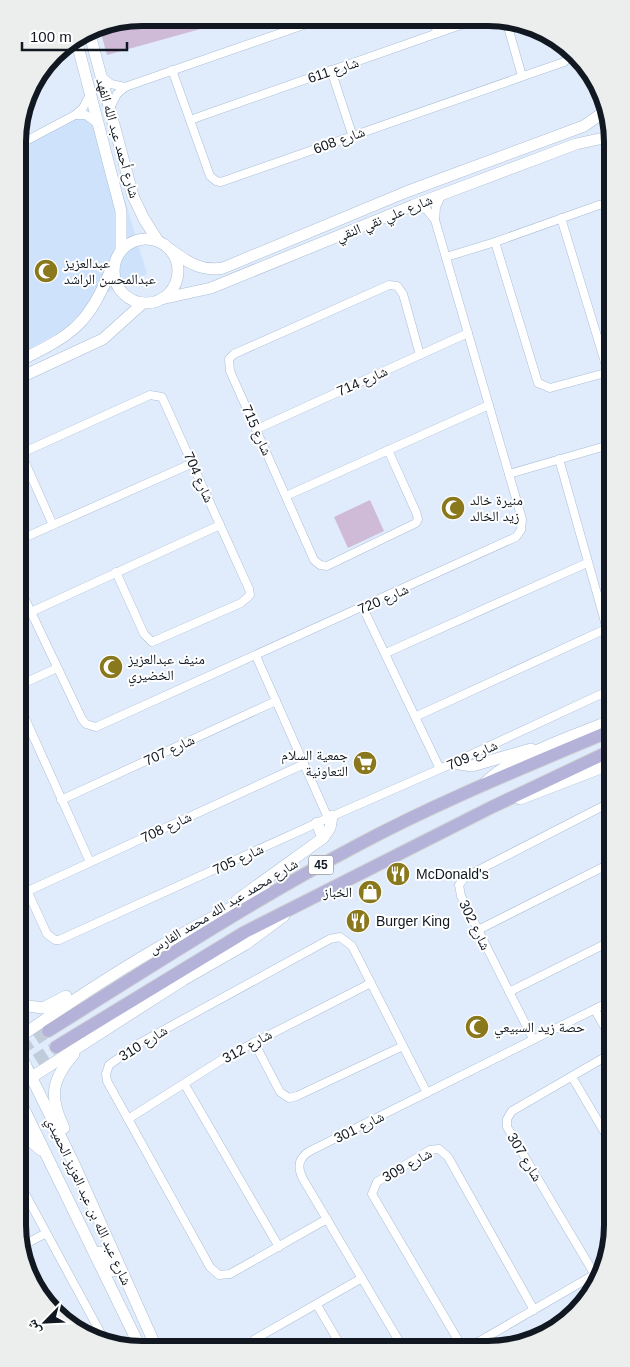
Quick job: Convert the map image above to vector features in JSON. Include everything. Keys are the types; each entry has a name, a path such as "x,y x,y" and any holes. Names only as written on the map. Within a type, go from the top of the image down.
{"main road":[{"name":"شارع محمد عبد الله محمد الفارس","path":"48,1031 313,870 394,826 604,734"},
{"name":"45","path":"56,1047 178,971 294,906 604,753"}],"street":[{"path":"110,108 114,98 125,87 301,26"},
{"path":"436,26 437,33"},
{"name":"شارع 611","path":"190,120 457,26"},
{"path":"508,28 522,76"},
{"name":"شارع أحمد عبد الله الفهد","path":"91,38 133,196 144,219 158,241"},
{"name":"شارع أحمد عبد الله الفهد","path":"78,46 121,211 119,254"},
{"name":"شارع 608","path":"172,70 210,176 218,182 564,62 568,58"},
{"path":"331,70 352,134"},
{"path":"101,76 111,84 125,87"},
{"path":"26,141 75,115 86,104 90,94"},
{"name":"شارع علي نقي النقي","path":"170,250 196,266 210,269 223,268 406,192 584,126 600,114"},
{"path":"75,115 90,116 98,124"},
{"name":"شارع علي نقي النقي","path":"161,299 193,294 223,284 442,194 576,144 604,138"},
{"path":"435,220 436,207 442,194"},
{"path":"446,257 495,242 599,204 604,204"},
{"path":"414,205 427,210 435,220"},
{"path":"561,218 604,356"},
{"name":"شارع 720","path":"26,602 82,719 86,724 96,727 363,608 516,537 521,530 522,519 435,220"},
{"path":"26,357 62,339 76,328 95,302 119,254 138,240 158,241 170,250 178,268 177,277 169,294 161,299 143,303 133,301 118,288 114,268 119,254"},
{"path":"495,242 538,383 550,388 604,373"},
{"name":"شارع 715","path":"388,450 418,519 410,527 327,566 320,565 314,560 230,372 229,359 234,354 389,285 397,286 404,294 420,356"},
{"path":"26,375 103,340 143,303"},
{"name":"شارع 714","path":"257,429 468,333"},
{"name":"شارع 704","path":"26,450 150,395 156,395 166,403 250,595 241,603 157,642 148,639 144,634 116,572"},
{"path":"286,496 490,405"},
{"path":"509,474 604,446"},
{"path":"559,459 587,563 604,616"},
{"path":"26,537 193,463"},
{"name":"شارع 704","path":"26,465 53,525"},
{"path":"31,612 220,525"},
{"path":"386,653 587,563"},
{"name":"شارع 709","path":"363,608 417,716 440,769 604,693"},
{"path":"417,716 604,630"},
{"path":"227,909 252,887 324,838 330,828 256,656"},
{"path":"26,682 57,668"},
{"name":"شارع 707","path":"61,800 276,701"},
{"path":"26,721 90,862"},
{"path":"484,785 503,769 562,740 604,723"},
{"path":"454,763 468,766 477,765 562,740"},
{"name":"شارع 708","path":"28,890 304,764"},
{"path":"490,808 508,804 604,766"},
{"path":"325,819 440,769"},
{"name":"شارع 302","path":"533,1039 459,891 461,880 604,806"},
{"path":"324,838 325,819"},
{"name":"شارع 705","path":"26,886 47,934 55,940 59,940 325,819"},
{"path":"478,930 604,867"},
{"path":"26,1033 98,983 227,909 313,870"},
{"path":"26,1080 183,980 246,944 294,906"},
{"name":"شارع 310","path":"327,1219 230,1274 219,1275 210,1267 107,1081 107,1067 140,1043 183,1018 334,937 340,937 349,941 427,1093"},
{"path":"509,992 604,944"},
{"path":"26,1006 43,1008 78,990 98,983"},
{"name":"شارع 312","path":"128,1119 226,1057 371,983"},
{"name":"شارع 301","path":"399,1341 300,1172 299,1164 303,1156 604,1005"},
{"path":"595,1010 604,1026"},
{"path":"254,1042 280,1092 289,1098 297,1096 403,1046"},
{"path":"83,1045 60,1071 54,1088 55,1105 84,1175 92,1204"},
{"name":"شارع 307","path":"594,1271 507,1127 507,1119 512,1111 604,1058"},
{"name":"شارع عبد الله بن عبد العزيز الحميدي","path":"26,1066 92,1204 153,1341"},
{"path":"572,1077 604,1131"},
{"path":"184,1085 279,1247"},
{"name":"شارع عبد الله بن عبد العزيز الحميدي","path":"26,1113 136,1341"},
{"path":"26,1137 36,1145 50,1162"},
{"name":"شارع 309","path":"458,1341 372,1194 378,1182 430,1150 439,1149 448,1157 534,1310"},
{"path":"26,1196 101,1333"},
{"path":"28,1243 46,1233"},
{"path":"95,1254 100,1252 105,1255 129,1301 149,1333"},
{"path":"480,1341 592,1277"},
{"path":"255,1341 362,1278"},
{"path":"317,1304 338,1341"}],"shaded area":[{"path":"134,26 211,26 107,55 101,34 119,28"},
{"path":"75,115 95,121 121,187 147,274 97,297 63,330 26,351 26,141"},
{"path":"370,500 384,531 348,548 334,517"}],"tunnel":[{"path":"26,1046 48,1031"},
{"path":"26,1067 56,1047"}],"place":[{"name":"عبدالعزيز عبدالمحسن الراشد","path":"46,271"},
{"name":"منيرة خالد زيد الخالد","path":"453,508"},
{"name":"منيف عبدالعزيز الخضيري","path":"111,667"},
{"name":"جمعية السلام التعاونية","path":"365,763"},
{"name":"McDonald's","path":"398,874"},
{"name":"الخباز","path":"370,892"},
{"name":"Burger King","path":"358,921"},
{"name":"حصة زيد السبيعي","path":"477,1027"}]}
